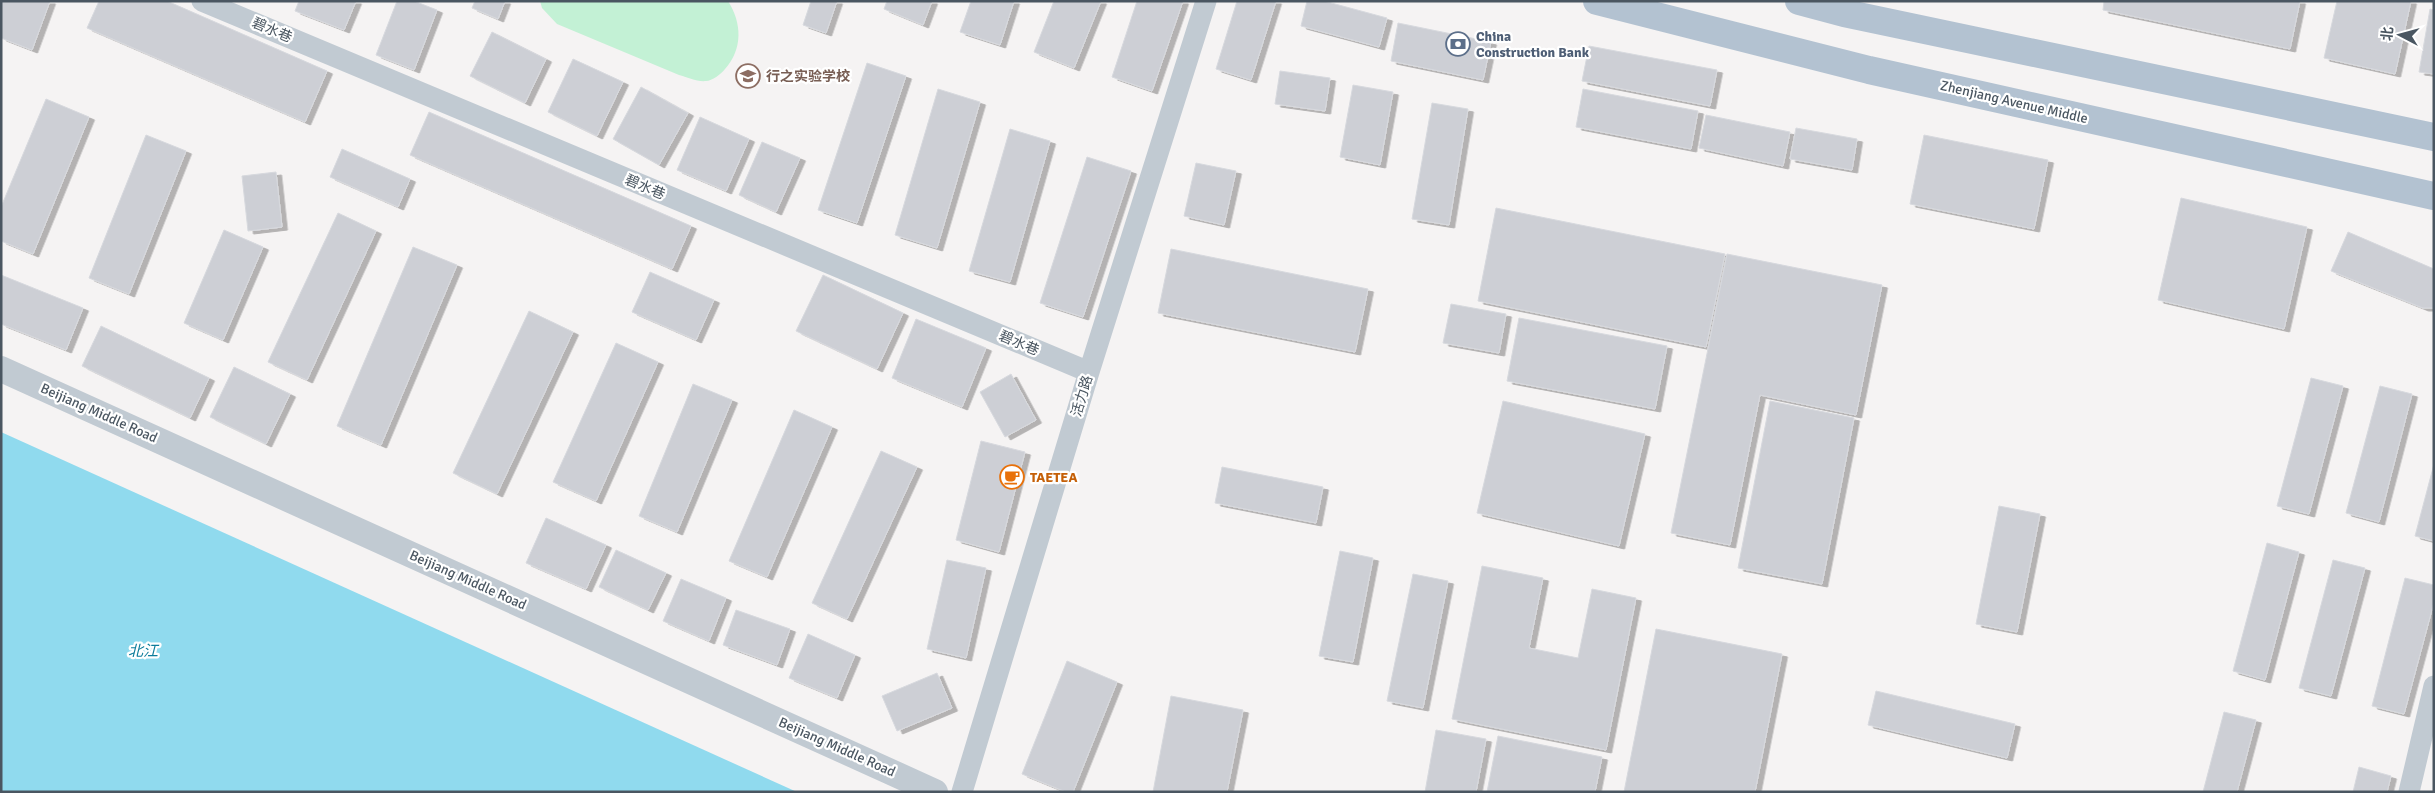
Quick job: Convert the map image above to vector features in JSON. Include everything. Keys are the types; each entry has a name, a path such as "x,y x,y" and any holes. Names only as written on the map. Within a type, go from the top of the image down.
{"main road":[{"name":"Zhenjiang Avenue Middle","path":"1597,1 1869,70 2434,196"},
{"path":"1799,1 1846,7 2434,137"}],"street":[{"name":"碧水巷","path":"202,1 1089,372"},
{"name":"活力路","path":"962,792 1089,372 1206,1"},
{"name":"Beijiang Middle Road","path":"1,369 935,792"},
{"path":"2409,792 2426,756 2434,686"}],"green space":[{"path":"540,1 728,1 736,18 738,44 731,61 714,79 708,81 696,80 679,75 557,24 542,8"}],"water":[{"name":"北江","path":"1,432 797,792 1,792"}],"building":[{"path":"1,1 50,1 32,50 1,38"},
{"path":"99,1 167,1 327,71 305,122 87,28"},
{"path":"299,1 356,1 344,30 295,11"},
{"path":"397,1 414,1 437,10 414,70 376,55"},
{"path":"475,1 505,1 498,19 472,8"},
{"path":"811,1 837,1 826,33 803,25"},
{"path":"887,1 932,1 923,25 884,9"},
{"path":"971,1 1014,1 1000,45 960,32"},
{"path":"1054,1 1101,1 1074,68 1034,52"},
{"path":"1137,1 1183,1 1152,91 1112,77"},
{"path":"1237,1 1276,1 1251,80 1216,69"},
{"path":"1307,1 1324,1 1387,18 1379,47 1301,26"},
{"path":"2104,1 2300,1 2290,49 2103,10"},
{"path":"2337,1 2411,1 2395,74 2324,58"},
{"path":"2430,9 2434,10 2434,74 2419,72"},
{"path":"1398,23 1491,42 1483,80 1391,61"},
{"path":"492,32 546,59 525,103 470,76"},
{"path":"1589,46 1717,70 1710,106 1582,81"},
{"path":"573,59 623,82 597,136 548,112"},
{"path":"867,63 906,76 857,223 818,210"},
{"path":"1280,71 1330,78 1325,111 1275,104"},
{"path":"1353,85 1393,92 1380,165 1340,157"},
{"path":"641,87 688,113 659,165 613,139"},
{"path":"938,89 980,102 937,248 895,235"},
{"path":"1583,89 1698,111 1691,149 1576,127"},
{"path":"46,99 89,117 33,254 1,241 1,207"},
{"path":"1432,103 1468,109 1449,225 1412,219"},
{"path":"429,112 691,226 672,269 410,155"},
{"path":"1706,115 1790,132 1783,166 1699,148"},
{"path":"700,117 749,139 726,191 677,170"},
{"path":"1796,128 1857,139 1852,170 1790,159"},
{"path":"1010,129 1050,141 1010,282 969,271"},
{"path":"146,135 186,151 129,294 89,278"},
{"path":"1924,135 2048,160 2034,229 1910,204"},
{"path":"762,142 800,158 776,212 739,195"},
{"path":"342,149 410,179 398,207 330,177"},
{"path":"1087,157 1131,171 1083,317 1040,303"},
{"path":"1196,163 1236,171 1224,225 1184,216"},
{"path":"276,172 282,227 248,231 242,176"},
{"path":"2181,198 2307,227 2284,329 2158,300"},
{"path":"1496,208 1725,254 1706,347 1478,301"},
{"path":"338,213 376,231 307,380 268,362"},
{"path":"224,230 263,247 223,340 184,323"},
{"path":"2348,232 2434,269 2434,308 2423,308 2331,271"},
{"path":"413,247 457,265 381,445 337,426"},
{"path":"1171,249 1368,289 1355,352 1158,313"},
{"path":"1727,254 1882,285 1856,415 1760,395 1730,545 1671,533"},
{"path":"650,272 714,300 696,340 632,312"},
{"path":"1,275 83,308 66,350 1,324"},
{"path":"823,275 903,313 877,369 796,331"},
{"path":"1451,304 1506,314 1499,353 1443,343"},
{"path":"529,311 573,332 497,494 453,473"},
{"path":"1519,318 1667,346 1655,409 1507,381"},
{"path":"916,319 986,348 962,407 892,378"},
{"path":"101,326 209,378 190,418 82,366"},
{"path":"616,343 658,362 596,501 553,482"},
{"path":"234,367 290,394 266,444 210,417"},
{"path":"1011,374 1036,420 1005,437 980,392"},
{"path":"2311,378 2343,386 2309,514 2277,506"},
{"path":"693,384 732,400 677,532 639,516"},
{"path":"2380,386 2412,394 2379,522 2346,513"},
{"path":"1503,401 1645,434 1619,546 1477,513"},
{"path":"1770,401 1854,418 1822,584 1738,568"},
{"path":"794,410 832,427 767,577 729,561"},
{"path":"981,441 1025,452 999,552 956,540"},
{"path":"881,451 917,467 847,619 812,603"},
{"path":"2434,464 2434,541 2415,536"},
{"path":"1222,467 1323,487 1316,523 1215,503"},
{"path":"1999,506 2040,514 2017,632 1976,624"},
{"path":"546,518 606,545 586,589 526,563"},
{"path":"2267,543 2299,552 2265,680 2233,671"},
{"path":"616,550 666,573 648,610 599,587"},
{"path":"1340,551 1373,558 1353,662 1319,656"},
{"path":"947,560 986,568 966,658 927,649"},
{"path":"2333,560 2365,568 2331,696 2299,688"},
{"path":"1482,566 1543,578 1529,648 1578,658 1592,589 1636,598 1606,750 1452,719"},
{"path":"1413,574 1448,581 1423,708 1387,701"},
{"path":"2405,578 2434,585 2434,602 2404,714 2372,706"},
{"path":"681,579 726,598 709,641 663,621"},
{"path":"736,610 790,629 777,665 723,645"},
{"path":"1656,629 1782,654 1755,792 1624,792"},
{"path":"808,634 855,655 837,698 789,678"},
{"path":"1067,661 1117,682 1073,792 1066,792 1022,774"},
{"path":"937,673 952,708 897,731 882,696"},
{"path":"1876,691 2015,724 2007,758 1868,725"},
{"path":"1171,696 1243,710 1227,792 1153,792"},
{"path":"2224,712 2256,720 2237,792 2203,792"},
{"path":"1436,730 1486,739 1476,792 1425,792"},
{"path":"1498,736 1602,757 1595,792 1487,792"},
{"path":"2359,767 2391,776 2387,792 2353,792"}],"place":[{"name":"China Construction Bank","path":"1458,44"},
{"name":"行之实验学校","path":"748,76"},
{"name":"TAETEA","path":"1012,477"}]}
